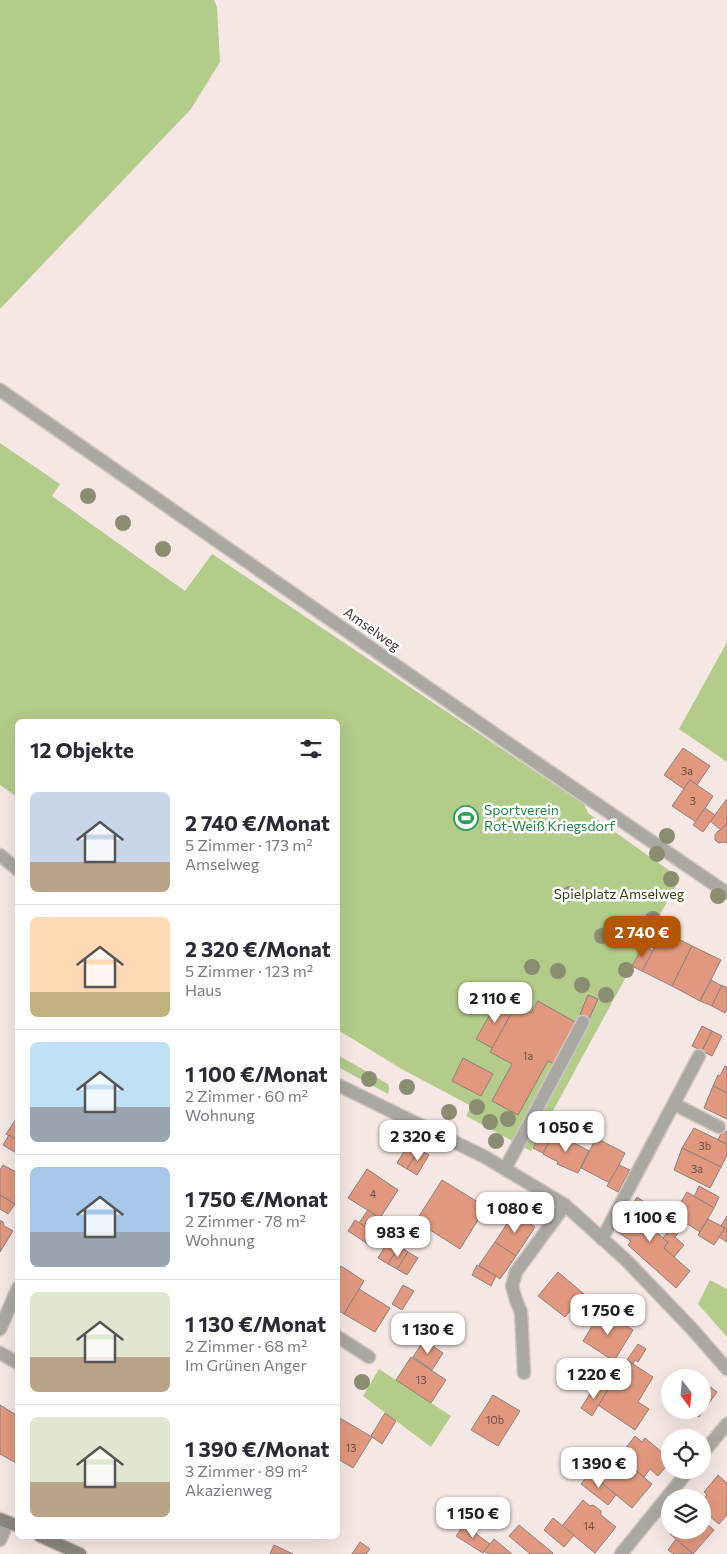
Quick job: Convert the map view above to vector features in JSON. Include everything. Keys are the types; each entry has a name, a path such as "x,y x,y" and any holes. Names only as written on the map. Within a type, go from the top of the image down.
{"street":[{"name":"Amselweg","path":"0,390 727,893"},
{"path":"0,855 15,868"},
{"path":"505,1169 583,1022"},
{"path":"602,1240 699,1056"},
{"path":"340,1086 505,1169 564,1205 627,1261 693,1330 727,1369"},
{"path":"674,1104 719,1127"},
{"path":"524,1374 521,1312 512,1286 516,1272 564,1205"},
{"path":"0,1329 15,1295"},
{"path":"340,1338 369,1357"},
{"path":"0,1353 15,1361"},
{"path":"711,1443 727,1424"},
{"path":"621,1554 682,1479"},
{"path":"0,1540 8,1522"},
{"path":"47,1539 80,1554"}],"green space":[{"path":"0,0 214,0 217,7 220,62 191,109 0,309"},
{"name":"Sportverein Rot-Weiß Kriegsdorf","path":"0,443 60,484 52,496 185,591 212,554 584,804 588,813 680,878 531,1151 466,1116 471,1106 400,1068 340,1031 340,719 15,719 15,796 0,785"},
{"path":"727,642 727,762 679,729"},
{"path":"340,1056 388,1084 388,1094 340,1068"},
{"path":"710,1280 727,1289 727,1337 698,1304"},
{"path":"379,1369 451,1416 431,1447 363,1396"}],"building":[{"path":"683,748 710,766 697,785 690,780 684,789 664,775"},
{"path":"690,780 713,796 696,822 672,806"},
{"path":"727,799 727,823 721,830 710,821"},
{"path":"705,808 715,815 703,832 693,825"},
{"path":"727,823 727,843 719,843 715,840 715,835"},
{"path":"663,931 692,946 672,986 642,971"},
{"path":"643,946 653,951 642,971 632,966"},
{"path":"692,946 721,960 700,1001 672,986"},
{"path":"711,980 722,986 712,1006 700,1001"},
{"path":"722,985 727,988 727,1009 725,1013 712,1006"},
{"path":"588,995 598,999 589,1019 580,1014"},
{"path":"498,1000 514,1009 492,1048 476,1039"},
{"path":"538,1001 577,1023 554,1064 548,1061 518,1115 492,1101 512,1064 490,1052 516,1005 531,1013"},
{"path":"702,1026 712,1031 702,1051 692,1046"},
{"path":"712,1031 722,1036 712,1056 702,1051"},
{"path":"463,1058 493,1074 481,1096 452,1081"},
{"path":"725,1066 727,1067 727,1093 713,1086"},
{"path":"713,1086 727,1093 727,1119 704,1108"},
{"path":"15,1120 15,1139 6,1134"},
{"path":"547,1121 557,1126 543,1153 533,1148"},
{"path":"694,1128 727,1144 727,1155 721,1167 682,1148"},
{"path":"723,1129 727,1132 727,1144 718,1140"},
{"path":"554,1132 589,1151 578,1173 557,1164 558,1162 543,1154"},
{"path":"9,1135 15,1139 15,1152 3,1145"},
{"path":"596,1138 625,1153 610,1183 581,1168"},
{"path":"409,1143 419,1149 407,1169 397,1163"},
{"path":"682,1148 721,1167 710,1188 674,1170"},
{"path":"419,1149 429,1155 417,1175 407,1169"},
{"path":"3,1165 15,1171 15,1204 0,1195 0,1170"},
{"path":"619,1165 630,1170 618,1192 607,1186"},
{"path":"367,1169 398,1190 380,1218 348,1198"},
{"path":"442,1180 486,1207 460,1249 416,1221"},
{"path":"699,1186 719,1197 714,1208 694,1197"},
{"path":"687,1192 714,1208 700,1232 673,1215"},
{"path":"0,1195 15,1204 8,1214 0,1209"},
{"path":"637,1197 653,1208 644,1222 668,1242 664,1248 690,1271 676,1288 628,1245 631,1241 615,1230"},
{"path":"368,1210 379,1218 371,1230 359,1223"},
{"path":"514,1213 535,1227 516,1256 495,1242"},
{"path":"727,1216 727,1242 719,1237 725,1228 721,1226"},
{"path":"678,1219 686,1223 675,1237 684,1245 674,1257 664,1248 668,1242 663,1238"},
{"path":"708,1219 725,1228 714,1245 698,1235"},
{"path":"0,1220 4,1226 13,1231 0,1252"},
{"path":"355,1220 378,1235 371,1246 348,1231"},
{"path":"389,1240 399,1246 388,1264 378,1258"},
{"path":"495,1242 516,1256 500,1279 479,1265"},
{"path":"399,1246 408,1252 397,1269 388,1264"},
{"path":"408,1252 418,1258 407,1275 397,1269"},
{"path":"477,1265 496,1276 491,1286 472,1275"},
{"path":"341,1266 364,1281 344,1314 340,1311"},
{"path":"558,1272 584,1294 565,1317 538,1296"},
{"path":"403,1285 414,1291 402,1310 392,1304"},
{"path":"359,1289 390,1308 375,1332 344,1314"},
{"path":"602,1310 633,1330 614,1361 583,1341"},
{"path":"424,1340 443,1353 432,1370 413,1357"},
{"path":"638,1344 646,1349 638,1362 635,1360 633,1364 627,1360"},
{"path":"411,1357 446,1380 431,1403 396,1380"},
{"path":"627,1360 653,1377 638,1402 649,1409 635,1430 598,1405"},
{"path":"596,1384 607,1391 592,1416 581,1408"},
{"path":"711,1388 717,1392 711,1400"},
{"path":"493,1395 520,1411 498,1446 471,1430"},
{"path":"0,1405 15,1414 15,1462 0,1454"},
{"path":"385,1413 396,1421 382,1444 371,1436"},
{"path":"340,1418 372,1437 353,1468 340,1460"},
{"path":"635,1436 642,1442 645,1438 661,1451 661,1472 658,1476 650,1469 644,1477 619,1457"},
{"path":"619,1457 652,1484 632,1508 599,1481 605,1473 603,1471 611,1462 613,1464"},
{"path":"590,1473 616,1495 608,1505 581,1484"},
{"path":"718,1475 727,1483 727,1515 719,1524 711,1517 711,1489 706,1489"},
{"path":"583,1500 601,1511 601,1515 616,1527 595,1553 562,1526"},
{"path":"553,1518 574,1535 564,1547 544,1530"},
{"path":"464,1525 490,1544 483,1553 456,1536"},
{"path":"519,1525 553,1553 530,1554 509,1536"},
{"path":"494,1539 512,1554 488,1554 484,1551"},
{"path":"676,1539 706,1539 693,1554"},
{"path":"676,1539 693,1554 674,1554 668,1550"},
{"path":"360,1542 370,1549 366,1554 352,1554"},
{"path":"274,1545 293,1554 270,1554"}],"place":[{"name":"Sportverein Rot-Weiß Kriegsdorf","path":"466,818"}],"park label":[{"name":"Spielplatz Amselweg","path":"619,894"}]}
